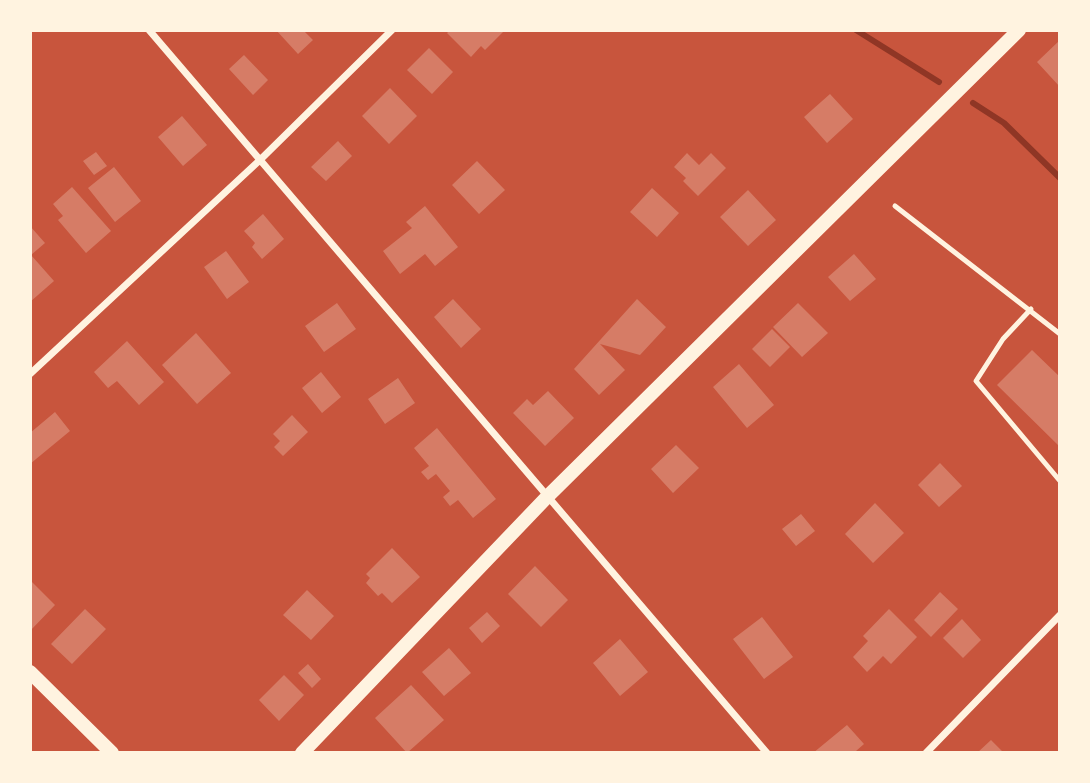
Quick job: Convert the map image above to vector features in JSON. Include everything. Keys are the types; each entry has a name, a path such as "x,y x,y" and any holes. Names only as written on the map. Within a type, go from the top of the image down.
{"main road":[{"path":"302,753 547,498 1019,30"},
{"path":"30,673 112,753"}],"street":[{"path":"149,30 767,753"},
{"path":"30,374 261,159 392,30"},
{"path":"926,753 1060,615"}],"lane":[{"path":"894,206 1060,334"},
{"path":"1031,309 1003,339 976,381 1060,481"}],"building":[{"path":"276,30 303,30 313,40 298,54"},
{"path":"450,30 505,30 485,50 481,46 471,57 447,33"},
{"path":"1060,40 1060,87 1037,62"},
{"path":"429,48 453,72 432,94 407,70"},
{"path":"244,55 268,80 253,95 229,69"},
{"path":"390,88 417,116 389,144 362,116"},
{"path":"830,94 853,119 827,143 804,117"},
{"path":"182,116 207,145 183,166 158,137"},
{"path":"338,141 352,156 326,181 311,167"},
{"path":"96,152 107,166 94,175 83,161"},
{"path":"687,153 699,165 711,153 726,168 698,196 683,181 686,178 674,167"},
{"path":"477,161 505,190 479,214 452,185"},
{"path":"114,167 141,201 115,222 88,188"},
{"path":"72,187 111,231 86,253 58,220 63,216 53,204"},
{"path":"652,188 679,213 657,237 630,212"},
{"path":"748,190 776,220 748,246 720,217"},
{"path":"425,206 458,247 435,266 425,254 400,274 383,251 412,228 406,222"},
{"path":"263,214 284,239 262,259 252,247 255,243 244,231"},
{"path":"30,226 45,243 31,255 54,281 30,302"},
{"path":"226,251 249,282 227,299 204,267"},
{"path":"854,254 876,279 850,301 828,277"},
{"path":"453,299 481,329 461,348 434,317"},
{"path":"637,299 666,327 640,355 600,344 625,370 599,395 574,369"},
{"path":"337,303 356,329 324,352 305,326"},
{"path":"798,303 828,333 802,357 773,327"},
{"path":"772,329 790,347 770,367 752,349"},
{"path":"196,333 231,373 197,404 162,365"},
{"path":"127,341 164,382 139,405 117,381 108,388 94,372"},
{"path":"1032,350 1060,377 1060,447 997,385"},
{"path":"739,364 774,405 747,428 713,387"},
{"path":"321,372 341,397 322,413 302,388"},
{"path":"398,378 415,403 385,424 368,399"},
{"path":"548,391 574,418 545,446 513,413 527,399 533,405"},
{"path":"55,412 70,431 30,464 30,433"},
{"path":"292,415 308,432 283,456 274,447 280,441 273,434"},
{"path":"437,428 496,499 473,518 458,500 450,506 443,497 450,491 436,474 428,480 421,472 429,466 414,448"},
{"path":"676,445 699,468 673,493 651,469"},
{"path":"940,463 962,486 939,507 918,485"},
{"path":"875,503 904,533 873,563 845,534"},
{"path":"801,514 815,531 796,546 782,529"},
{"path":"392,548 420,577 392,603 382,593 378,596 366,583 370,578 366,574"},
{"path":"535,566 568,600 541,627 508,594"},
{"path":"30,580 55,605 30,631"},
{"path":"307,590 334,616 311,640 283,615"},
{"path":"940,592 958,609 931,637 914,620"},
{"path":"85,609 106,629 72,664 51,644"},
{"path":"889,609 917,637 891,664 883,656 867,672 853,657 868,641 863,636"},
{"path":"487,612 500,626 482,643 469,628"},
{"path":"762,617 793,657 764,679 733,639"},
{"path":"962,619 981,640 963,658 943,638"},
{"path":"620,639 648,672 620,696 593,663"},
{"path":"449,648 471,673 444,696 422,672"},
{"path":"308,664 321,679 312,688 298,673"},
{"path":"284,675 304,695 279,721 259,700"},
{"path":"411,685 444,720 407,753 375,718"},
{"path":"847,725 864,744 856,751 858,753 813,753"},
{"path":"991,740 1004,753 977,753"}],"waterway":[{"path":"856,30 939,82"},
{"path":"973,103 1004,123 1060,178"}]}
